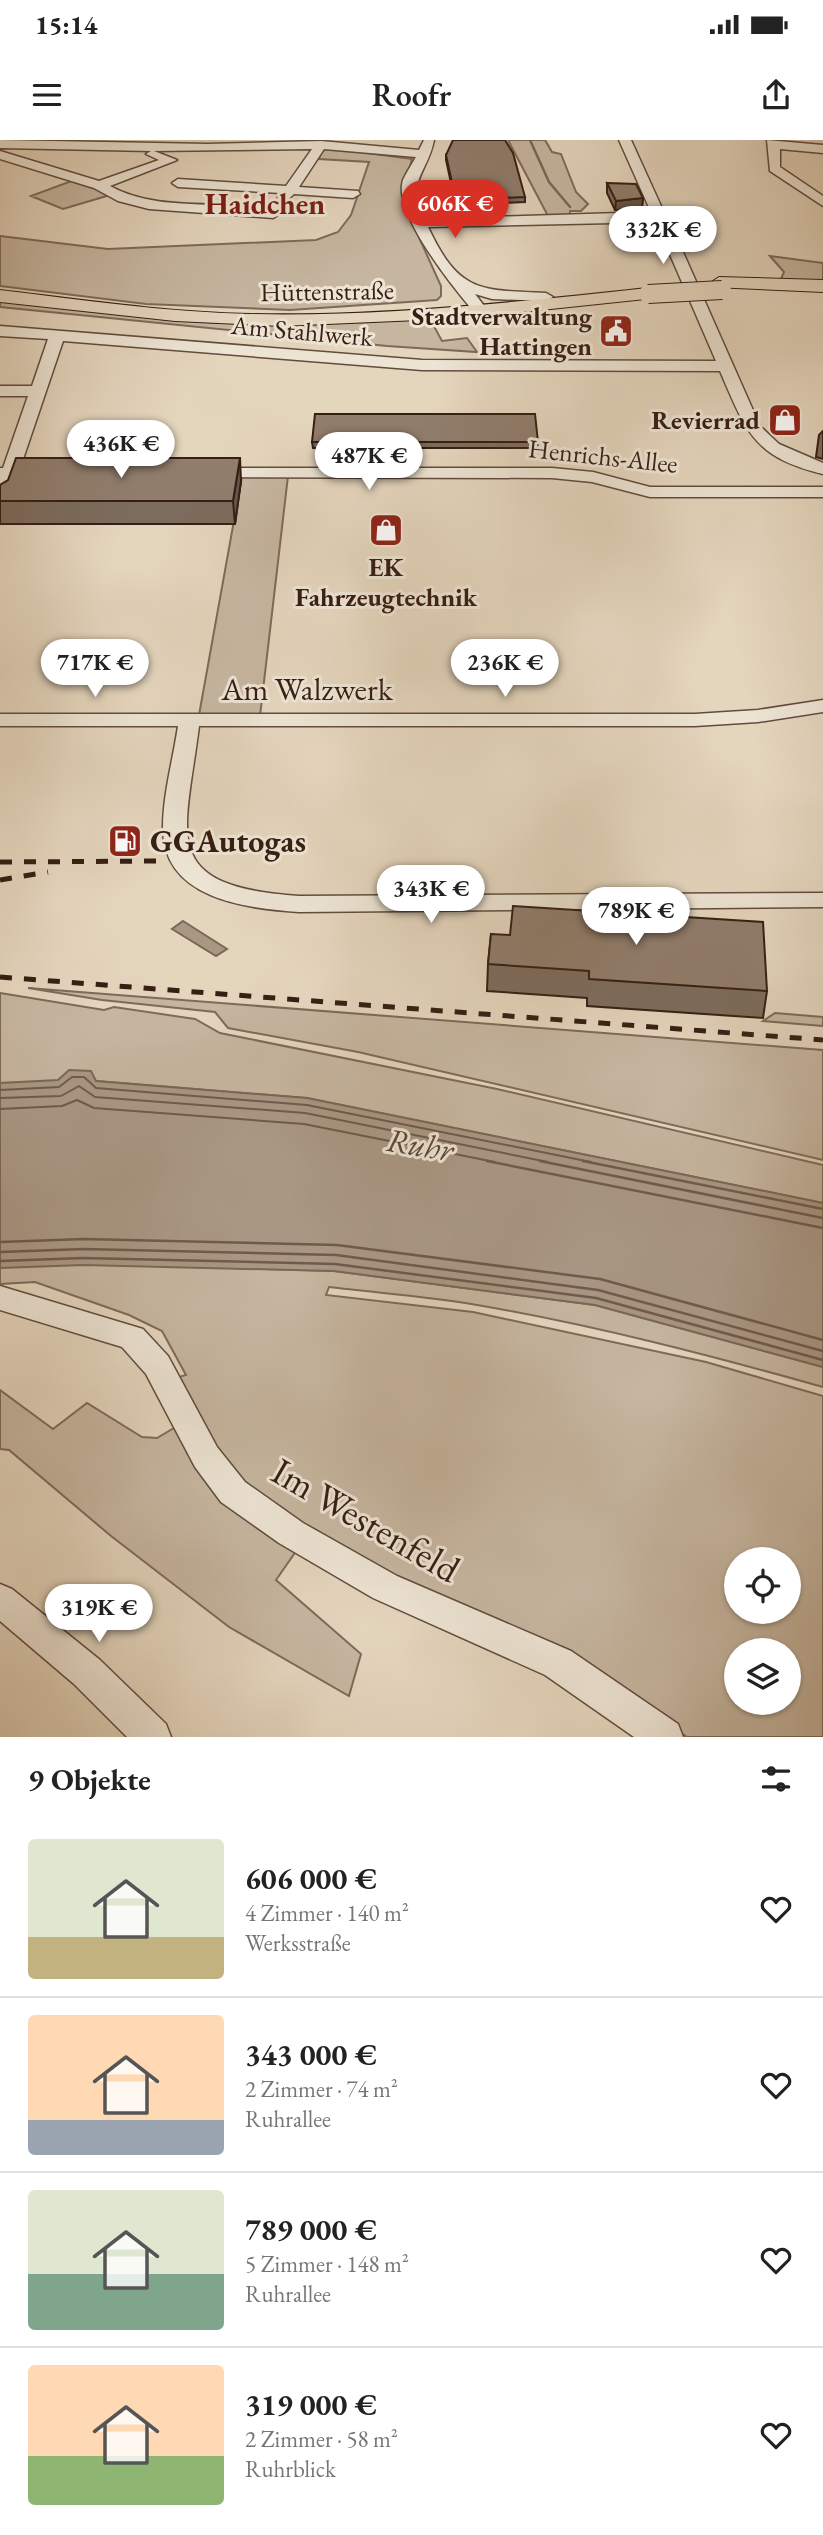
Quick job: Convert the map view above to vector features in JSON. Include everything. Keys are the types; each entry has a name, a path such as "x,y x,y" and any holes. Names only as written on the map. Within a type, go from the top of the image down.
{"main road":[{"name":"Hüttenstraße","path":"0,290 160,308 243,312 352,312 472,308 546,297 720,286 823,286"},
{"name":"Hüttenstraße","path":"720,286 823,293"},
{"name":"Hüttenstraße","path":"0,296 156,314 241,319 375,317 646,291"}],"street":[{"path":"429,140 409,183 410,200 424,222 429,244 436,249 458,284 492,295 546,297"},
{"path":"625,140 646,219 672,243"},
{"path":"823,149 773,142 774,168 823,202"},
{"path":"135,144 142,151 171,160"},
{"path":"0,145 321,145 422,156"},
{"path":"262,227 321,145"},
{"path":"99,185 194,153"},
{"path":"0,155 99,185 123,198 149,205 272,214"},
{"path":"178,183 353,194"},
{"path":"424,222 604,219 666,222 672,243 757,434 781,452 823,469"},
{"path":"458,284 454,289 472,308"},
{"name":"Am Stahlwerk","path":"0,331 422,365 726,366"},
{"path":"0,502 5,473 57,336"},
{"path":"0,391 37,391"},
{"path":"5,473 63,474"},
{"name":"Henrichs-Allee","path":"187,473 552,473 593,477 650,492 823,492"},
{"name":"Am Walzwerk","path":"0,720 695,720 778,714 823,706"},
{"path":"189,720 174,831 176,851 191,874 205,884 236,897 299,904 823,900"},
{"name":"Im Westenfeld","path":"0,1298 132,1338 157,1365 206,1457 233,1492 291,1533 385,1587 558,1663 665,1737"},
{"path":"0,1600 87,1672 153,1737"}],"shaded area":[{"path":"508,140 545,140 552,152 561,154 576,192 588,204 581,211 570,211 570,216 548,216"},
{"path":"322,147 412,159 403,195 406,209 441,286 441,296 437,300 290,310 146,304 0,286 0,236 108,249 316,240 338,232 351,215 369,162 319,159"},
{"path":"74,180 110,195 63,209 31,196"},
{"path":"770,256 823,263 823,283 781,279 784,272"},
{"path":"0,300 203,322 284,325 430,319 442,341 467,338 477,352 387,346 0,307"},
{"path":"242,476 288,476 260,716 199,715"},
{"path":"28,988 823,1050 823,1160 358,1052 228,1028 215,1012 102,1000"},
{"path":"0,993 104,1010 114,1007 195,1019 220,1033 497,1089 823,1165 823,1203 307,1098 96,1081 0,1083"},
{"path":"775,1013 823,1017 823,1026 763,1021"},
{"path":"83,1264 334,1271 595,1305 823,1367 823,1387 737,1363 521,1313 440,1299 329,1287 326,1295 473,1312 706,1362 823,1396 823,1737 687,1737 620,1692 396,1580 234,1484 172,1379 186,1375 162,1331 129,1315 35,1282 0,1284 0,1267"},
{"path":"0,1390 53,1429 87,1403 142,1437 157,1438 179,1425 301,1544 276,1580 361,1654 349,1696 229,1627 111,1536 9,1450 0,1449"}],"water":[{"path":"183,921 227,949 216,956 172,929"},
{"name":"Ruhr","path":"69,1070 91,1071 96,1081 307,1098 823,1203 823,1367 595,1305 334,1271 83,1265 0,1268 0,1083 58,1080"}],"building":[{"path":"453,140 505,140 513,153 525,197 500,198 499,191 454,192 446,155"},
{"path":"607,183 636,184 643,198 616,201"},
{"path":"315,414 535,414 538,442 312,442"},
{"path":"16,458 240,458 233,501 0,501 0,485 8,480"},
{"path":"513,906 763,922 767,991 589,979 589,971 488,964 491,934 510,935"}],"waterway":[{"path":"530,140 549,182 570,207"}],"railway":[{"path":"0,862 162,861"},
{"path":"0,880 48,872"},
{"path":"0,977 823,1040"}],"place":[{"name":"Stadtverwaltung Hattingen","path":"616,331"},
{"name":"Revierrad","path":"785,420"},
{"name":"EK Fahrzeugtechnik","path":"386,530"},
{"name":"GGAutogas","path":"125,841"}],"district":[{"name":"Haidchen","path":"265,204"}]}
